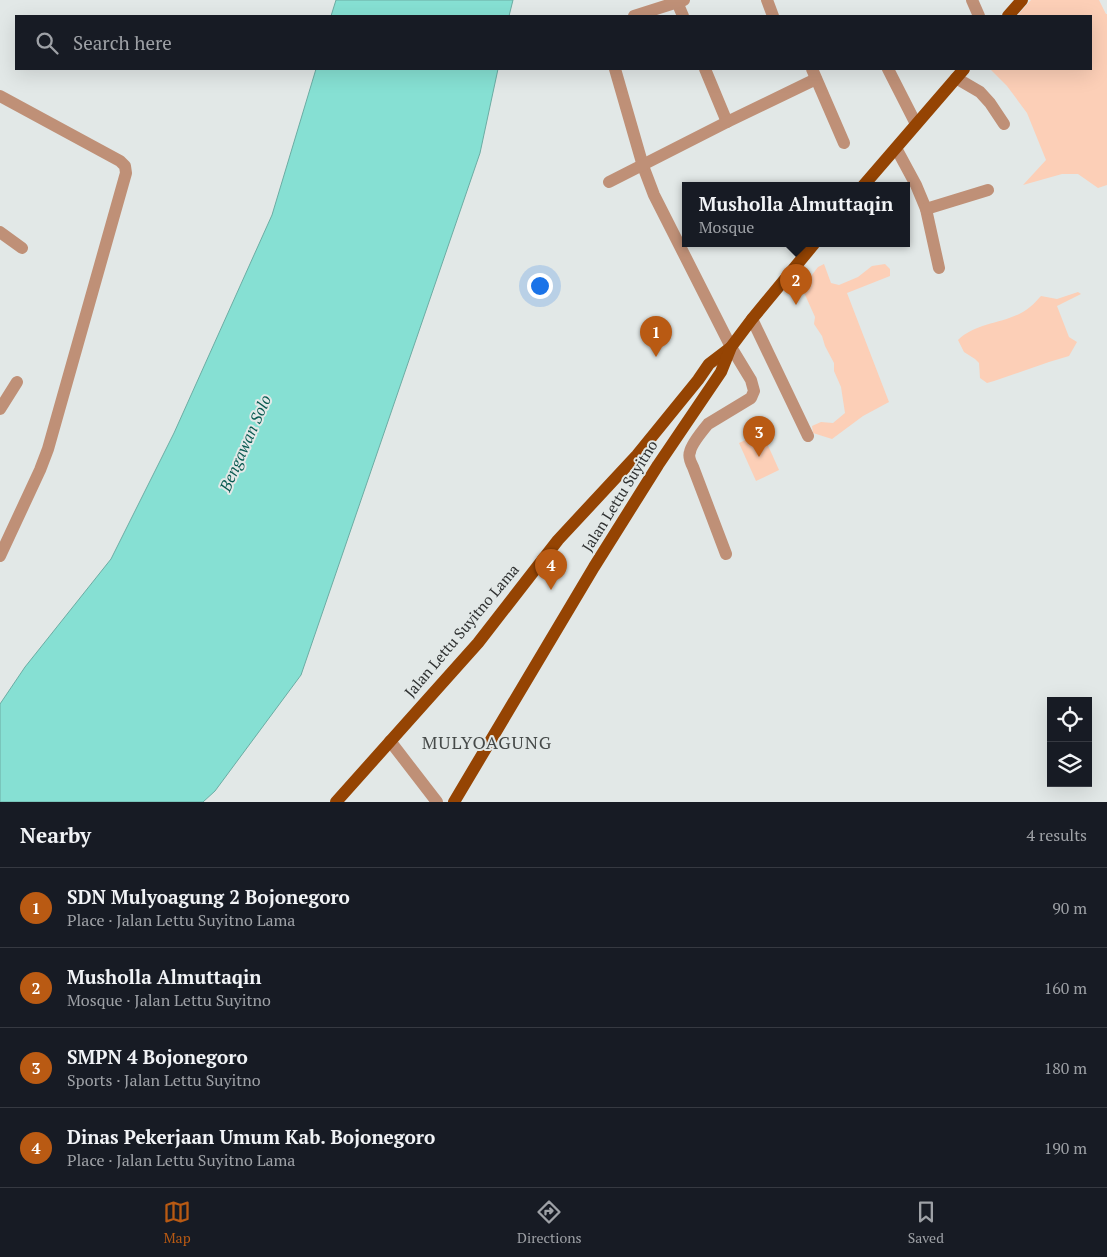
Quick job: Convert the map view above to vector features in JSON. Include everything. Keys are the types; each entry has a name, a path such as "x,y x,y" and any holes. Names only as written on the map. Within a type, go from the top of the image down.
{"main road":[{"path":"1009,15 1022,0"},
{"path":"866,182 960,73"},
{"name":"Jalan Lettu Suyitno","path":"454,802 594,567 658,465 721,372 732,347 752,319 812,247"},
{"name":"Jalan Lettu Suyitno Lama","path":"336,802 482,638 558,540 637,454 709,364 732,347"},
{"path":"637,454 647,453 658,465"}],"street":[{"path":"767,0 773,15"},
{"path":"972,0 979,15"},
{"path":"636,15 657,4 680,1 683,15"},
{"path":"615,70 643,166 654,195 732,347 751,380 753,388 753,394 747,401 708,424 690,452 693,468 726,554"},
{"path":"704,70 727,122"},
{"path":"889,70 916,124"},
{"path":"960,73 990,103 1004,124"},
{"path":"609,182 727,122 814,74 844,143"},
{"path":"0,96 120,161 125,166 126,173 48,449 0,556"},
{"path":"896,148 926,210 939,268"},
{"path":"926,210 988,190"},
{"path":"0,232 22,248"},
{"path":"752,319 808,436"},
{"path":"0,409 17,382"},
{"path":"390,741 437,802"}],"shaded area":[{"path":"1031,0 1099,0 1107,14 1107,185 1098,188 1078,174 1062,174 1023,185 1046,160 1027,113 1007,86 991,70 1092,70 1092,15 1018,15"},
{"path":"824,264 831,283 839,285 858,277 872,266 885,264 890,269 890,276 847,293 889,402 863,416 832,439 813,433 812,426 821,422 833,423 845,413 841,387 834,371 834,363 822,336 814,324 815,317 802,288 818,267"},
{"path":"1078,292 1081,294 1057,306 1069,337 1077,342 1069,356 987,383 980,378 979,363 964,352 958,340 974,329 1022,313 1041,296 1057,299"},
{"path":"762,432 779,470 756,481 739,443"}],"water":[{"path":"336,0 513,0 509,15 331,15"},
{"name":"Bengawan Solo","path":"316,70 498,70 480,153 301,675 215,791 203,802 0,802 0,704 25,667 111,559 174,433 272,215"}],"place":[{"name":"Musholla Almuttaqin","path":"796,305"},
{"name":"SDN Mulyoagung 2 Bojonegoro","path":"656,357"},
{"name":"SMPN 4 Bojonegoro","path":"759,457"},
{"name":"Dinas Pekerjaan Umum Kab. Bojonegoro","path":"551,590"}],"district":[{"name":"MULYOAGUNG","path":"487,743"}]}
